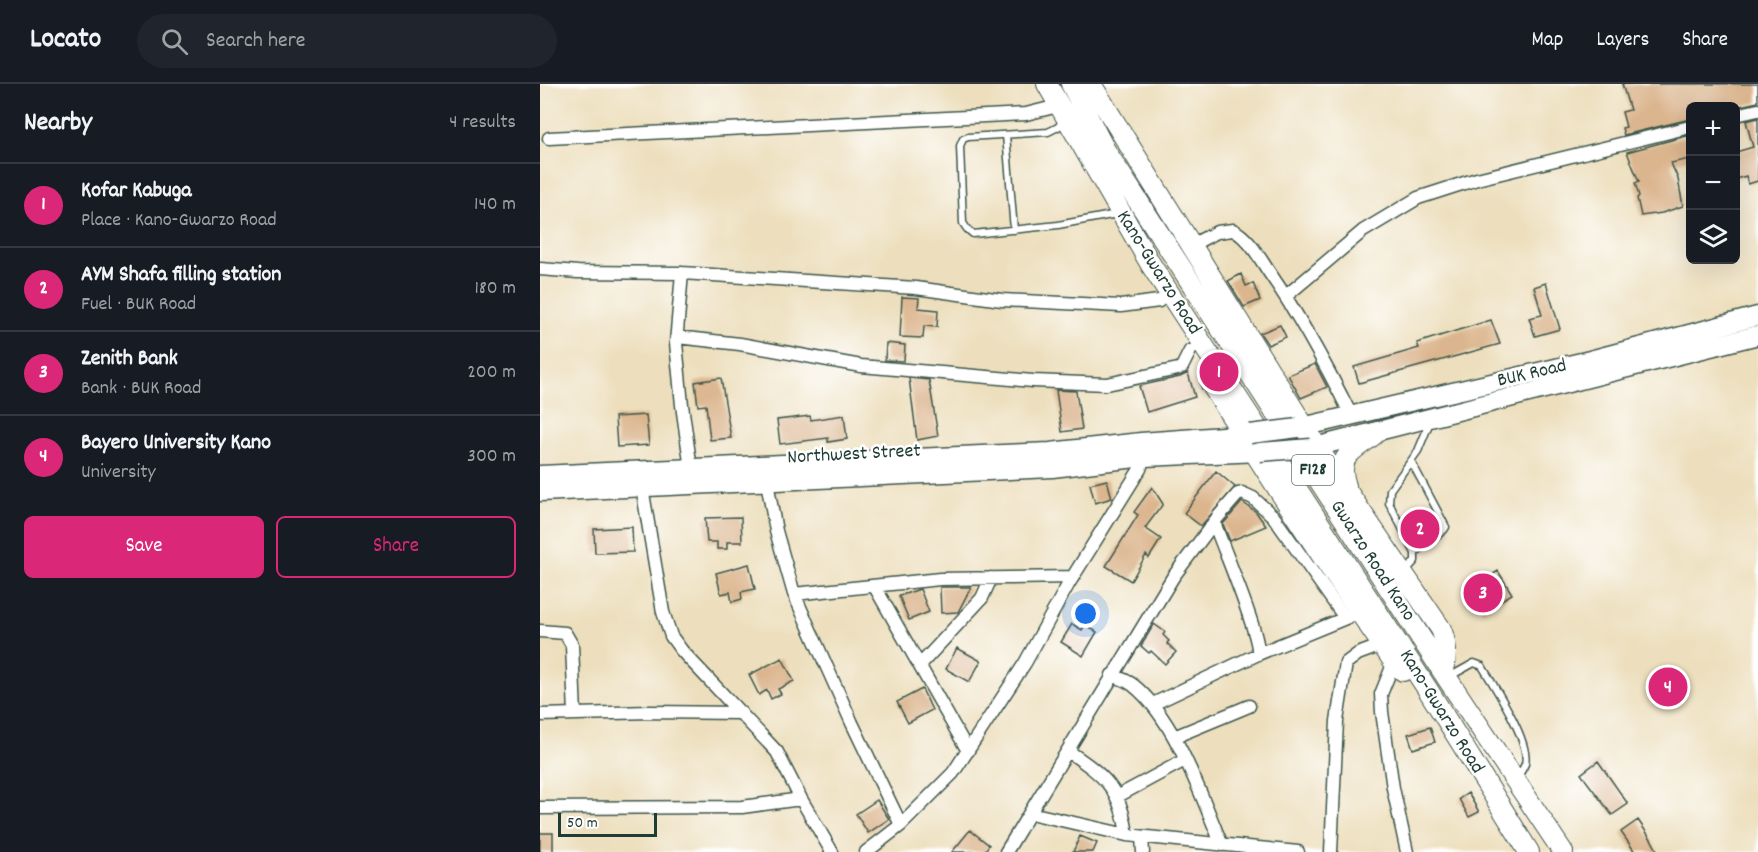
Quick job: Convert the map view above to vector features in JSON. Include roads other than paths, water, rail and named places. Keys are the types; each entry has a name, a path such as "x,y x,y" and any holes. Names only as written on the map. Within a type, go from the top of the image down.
{"main road":[{"name":"Kano-Gwarzo Road","path":"1047,84 1150,265 1428,690 1529,852"},
{"name":"Gwarzo Road Kano","path":"1071,84 1105,150 1563,852"},
{"path":"1090,84 1314,447 1347,489 1441,629 1446,640 1445,674"},
{"path":"1105,150 1120,131"},
{"path":"1117,210 1114,223 1124,245 1251,443 1353,616 1414,682 1428,690"},
{"name":"BUK Road","path":"1251,443 1409,401 1590,360 1758,316"},
{"name":"BUK Road","path":"1251,443 1314,447 1758,335"},
{"path":"1347,489 1342,463 1347,454 1377,432"},
{"path":"1168,448 1251,443"},
{"name":"Northwest Street","path":"540,475 1168,448"},
{"name":"Northwest Street","path":"540,492 1052,468 1144,457 1168,448"}],"street":[{"path":"1740,115 1758,110"},
{"path":"549,138 1062,113"},
{"path":"1286,296 1363,231 1418,198 1477,180 1686,128"},
{"path":"1191,245 1217,232 1233,230 1251,246 1286,296 1318,348 1352,417"},
{"path":"540,269 578,272 682,273 916,288 1002,300 1121,306 1159,301"},
{"path":"682,273 677,337 682,405 691,469"},
{"path":"677,337 740,344 861,366 1012,379 1107,384 1178,369 1182,367 1190,351"},
{"path":"866,852 879,848 953,773 1025,663 1073,577 1140,470 1144,457"},
{"path":"767,482 776,531 794,594 901,825"},
{"path":"642,488 663,612 671,636 682,651 777,752 832,852"},
{"path":"1006,852 1173,577 1214,522 1238,494 1242,493 1253,498 1273,516 1353,616 1258,654 1153,704"},
{"path":"1214,522 1252,627 1259,649 1258,654"},
{"path":"794,594 940,579 1073,577"},
{"path":"920,665 982,598 991,578"},
{"path":"874,587 968,751"},
{"path":"540,631 565,633 572,645 575,714"},
{"path":"1331,852 1337,721 1346,663 1358,654 1382,645"},
{"path":"1394,662 1381,694 1382,712 1393,788 1407,852"},
{"path":"1113,675 1132,683 1153,704 1174,737 1222,845"},
{"path":"1174,737 1249,706"},
{"path":"540,715 741,712"},
{"path":"1068,752 1097,771 1118,796 1127,835"},
{"path":"1118,796 1185,760"},
{"path":"540,808 742,807 801,799"},
{"path":"1030,813 1127,835 1298,852"},
{"path":"1142,837 1143,852"}],"lane":[{"path":"1062,113 1058,128 1048,132 968,137 963,140 960,146 963,223 973,234 1058,225 1117,210"},
{"path":"1006,135 1014,230"},
{"path":"1404,573 1415,561 1415,553 1389,503 1390,490 1425,437 1431,418"},
{"path":"1411,461 1446,527 1415,553"},
{"path":"1445,674 1474,663 1482,666 1510,712 1524,747 1525,763 1516,780"}],"place":[{"name":"Kofar Kabuga","path":"1219,372"},
{"name":"AYM Shafa filling station","path":"1420,529"},
{"name":"Zenith Bank","path":"1483,593"},
{"name":"Bayero University Kano","path":"1668,687"}]}
